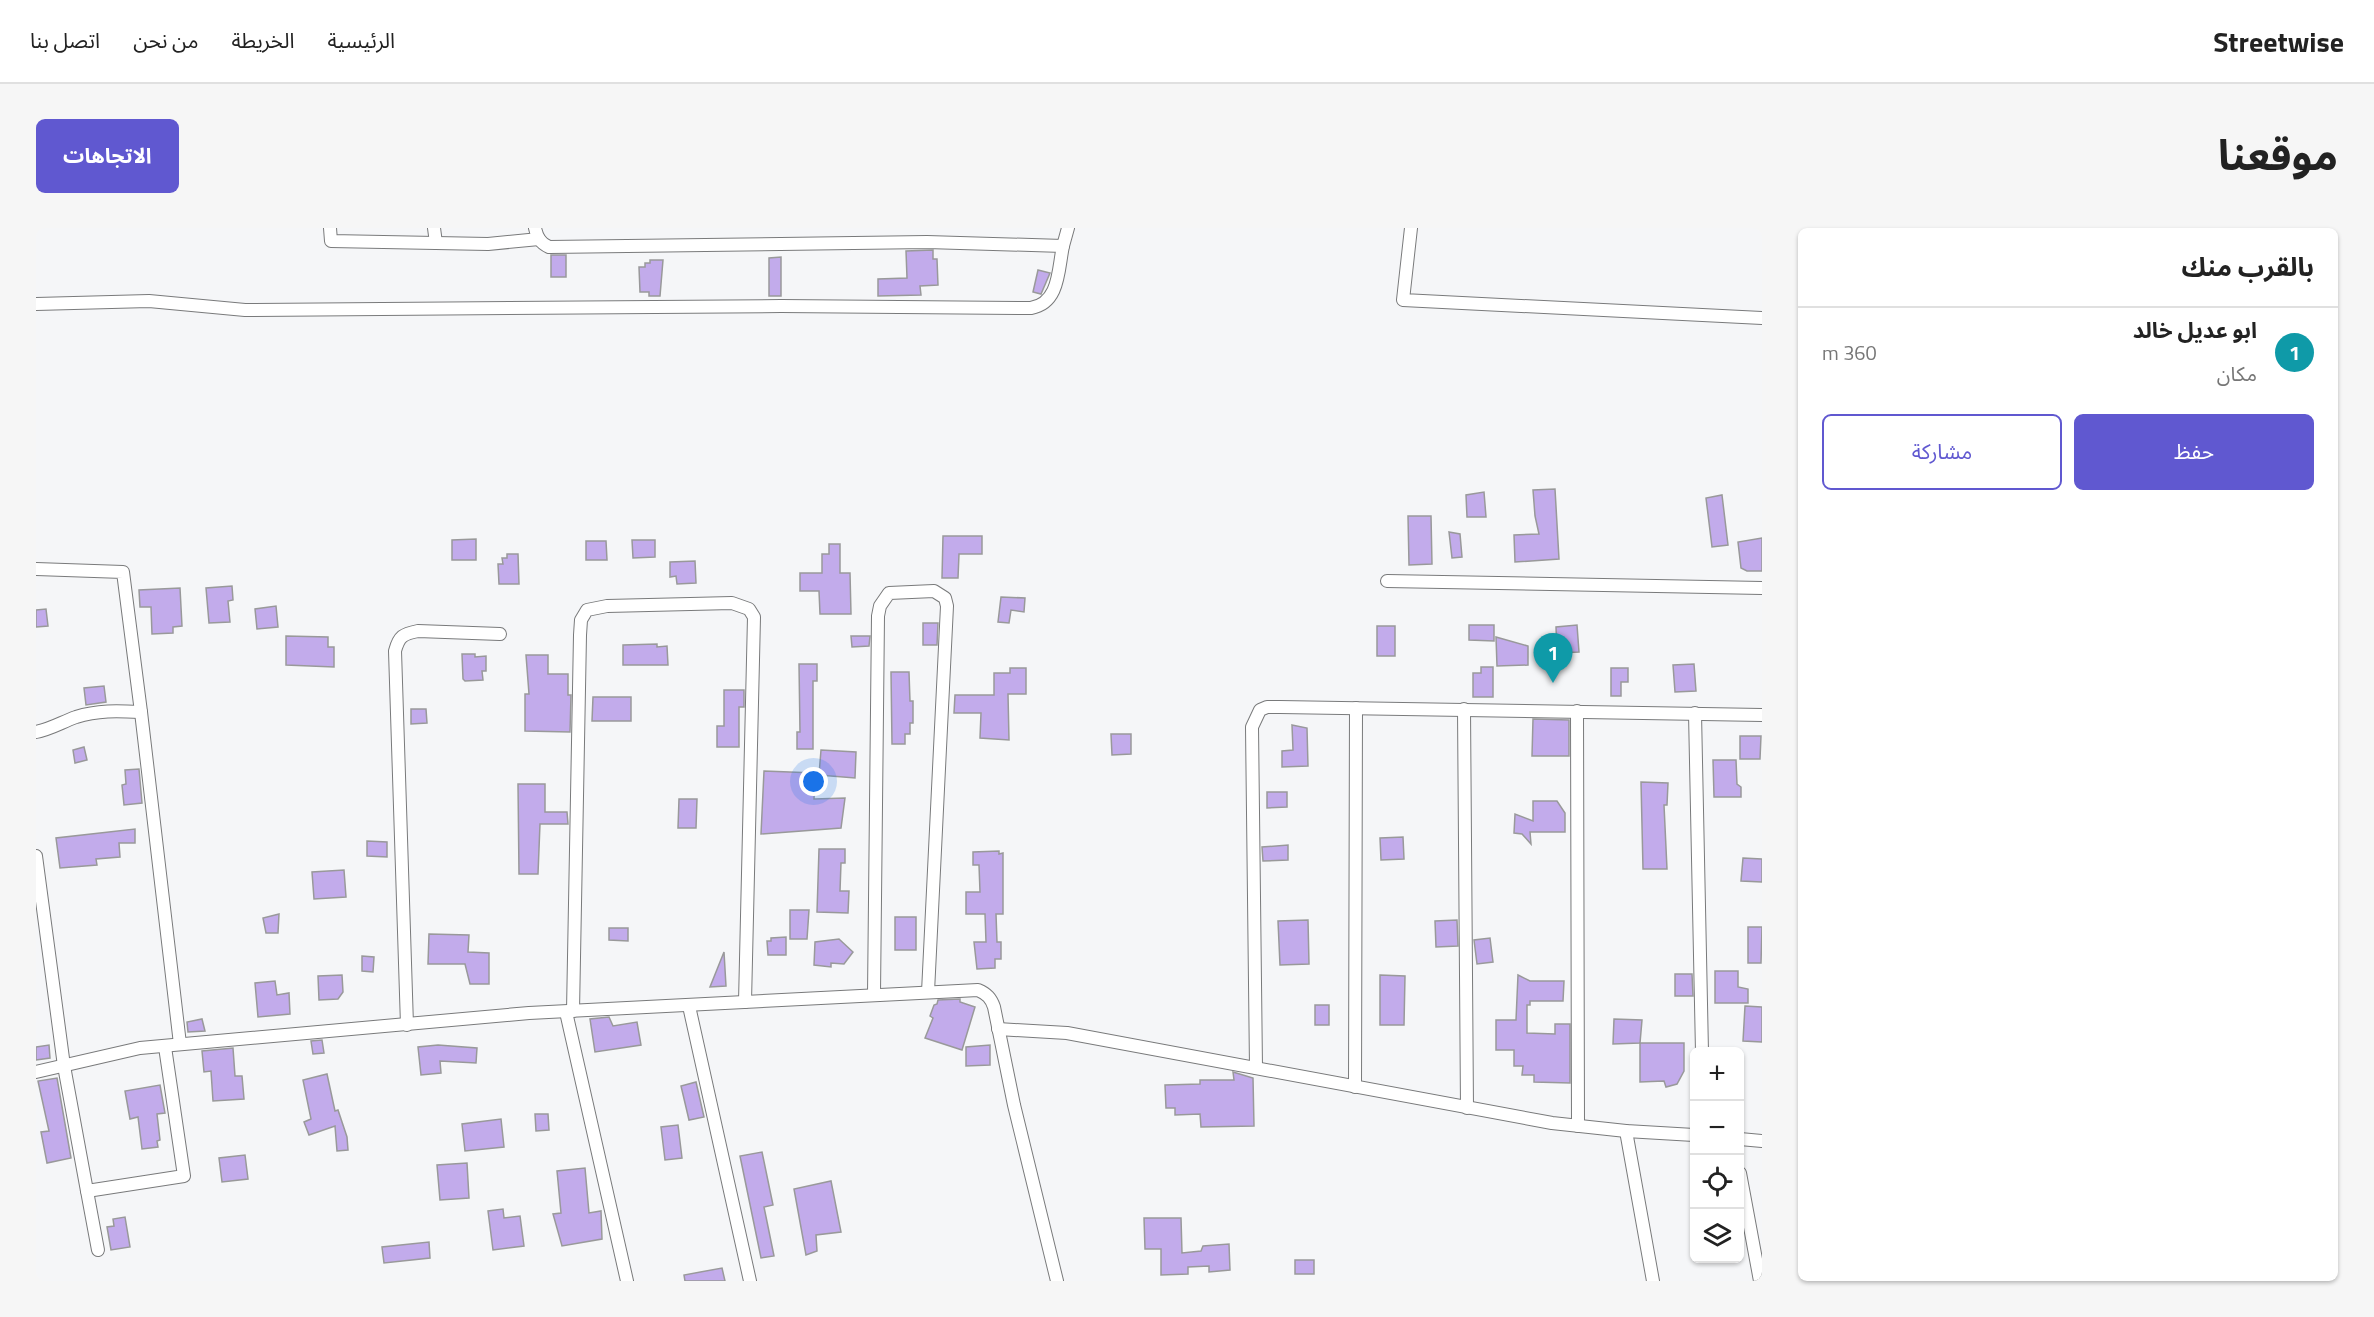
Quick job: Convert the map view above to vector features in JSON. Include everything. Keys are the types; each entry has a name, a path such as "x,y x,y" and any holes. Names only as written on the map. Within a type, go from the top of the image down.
{"street":[{"path":"330,228 331,241 488,244 537,234 549,247 927,242 1063,246"},
{"path":"434,228 436,243"},
{"path":"36,304 149,301 245,310 781,306 1031,308 1042,306 1053,294 1068,228"},
{"path":"1411,228 1403,300 1762,318"},
{"path":"36,570 123,572 180,1044"},
{"path":"1387,581 1762,588"},
{"path":"874,994 878,616 880,606 889,593 934,591 945,598 946,606 928,992"},
{"path":"627,1281 569,1011 580,636 581,620 587,610 607,606 732,603 749,609 754,617 745,1002"},
{"path":"407,1025 395,662 398,638 405,633 418,632 500,634"},
{"path":"1256,1068 1253,722 1260,710 1267,707 1762,714"},
{"path":"1355,1087 1356,708"},
{"path":"36,732 104,710 141,711"},
{"path":"1464,710 1467,1108"},
{"path":"1578,711 1578,1126"},
{"path":"1695,713 1702,1047"},
{"path":"36,856 64,1066 98,1250"},
{"path":"36,1072 140,1048 529,1013 978,990 986,993 992,1000 1014,1105 1057,1281"},
{"path":"689,1006 750,1281"},
{"path":"998,1029 1067,1033 1467,1108 1578,1126 1690,1135"},
{"path":"87,1191 184,1176 165,1047"},
{"path":"1626,1131 1653,1281"},
{"path":"1744,1139 1762,1141"},
{"path":"1744,1195 1760,1281"}],"building":[{"path":"933,250 933,259 937,259 938,285 920,286 921,295 878,296 878,279 907,278 906,251"},
{"path":"551,255 566,255 566,277 551,277"},
{"path":"781,257 781,296 769,296 769,258"},
{"path":"650,260 663,260 660,296 649,296 649,292 640,292 639,267 645,267 645,263 650,263"},
{"path":"1038,270 1050,273 1041,294 1033,292"},
{"path":"1555,489 1559,559 1515,562 1514,535 1539,534 1533,490"},
{"path":"1484,492 1486,517 1467,517 1466,495"},
{"path":"1722,495 1728,545 1712,547 1706,498"},
{"path":"1408,516 1431,516 1432,564 1409,565"},
{"path":"1449,532 1460,534 1462,557 1452,558"},
{"path":"943,536 982,536 982,554 959,554 958,578 942,578"},
{"path":"1762,538 1762,571 1747,571 1741,568 1738,542"},
{"path":"476,539 476,560 452,560 452,540"},
{"path":"632,540 655,540 655,557 633,558"},
{"path":"586,541 606,541 607,560 586,560"},
{"path":"829,544 840,544 840,573 850,573 851,614 820,614 819,591 800,591 800,573 822,573 822,554 829,554"},
{"path":"507,554 518,554 519,584 499,584 498,564 503,564 502,558 507,558"},
{"path":"695,561 696,583 677,584 676,576 670,577 670,562"},
{"path":"232,586 233,600 228,601 230,622 209,623 206,588"},
{"path":"180,588 182,626 173,627 173,633 152,634 151,607 140,607 139,590"},
{"path":"1001,597 1025,598 1024,612 1011,610 1009,623 998,622"},
{"path":"276,606 278,627 257,629 255,609"},
{"path":"46,609 48,626 36,627 36,610"},
{"path":"923,623 938,623 937,645 923,645"},
{"path":"1469,625 1494,625 1494,641 1469,640"},
{"path":"1577,625 1579,652 1557,653 1556,627"},
{"path":"1377,626 1395,626 1395,656 1377,656"},
{"path":"286,636 328,637 328,647 334,647 334,667 286,665"},
{"path":"851,636 870,636 869,646 852,647"},
{"path":"1496,637 1528,646 1528,665 1497,666"},
{"path":"657,644 657,647 667,646 668,665 623,665 623,645"},
{"path":"462,654 475,654 475,657 486,656 486,671 482,671 483,680 465,681 463,679"},
{"path":"526,655 548,655 548,674 568,674 568,695 571,695 570,732 525,731 525,694 529,694"},
{"path":"799,664 817,664 817,681 813,681 813,749 797,749 797,732 800,732"},
{"path":"1694,664 1696,691 1675,692 1673,665"},
{"path":"1481,667 1493,667 1493,697 1473,697 1473,673 1481,673"},
{"path":"1010,668 1026,668 1026,694 1008,694 1009,740 980,738 981,713 954,713 955,695 994,695 994,673 1010,673"},
{"path":"1611,668 1628,668 1628,682 1621,682 1621,696 1611,696"},
{"path":"891,672 909,672 913,723 910,723 910,734 905,734 905,744 892,744"},
{"path":"104,686 106,702 86,705 84,688"},
{"path":"724,690 744,690 744,707 739,707 739,747 717,747 717,726 724,726"},
{"path":"593,697 631,697 631,721 592,721"},
{"path":"411,709 426,709 427,723 411,724"},
{"path":"1533,719 1569,720 1569,756 1532,756"},
{"path":"1292,725 1307,728 1308,766 1282,767 1282,751 1293,750"},
{"path":"1111,734 1131,734 1131,754 1112,755"},
{"path":"1740,736 1761,736 1760,759 1740,759"},
{"path":"84,747 87,760 75,763 73,750"},
{"path":"821,750 856,752 855,778 819,775"},
{"path":"1713,760 1736,760 1737,784 1741,787 1741,797 1714,797"},
{"path":"139,769 142,803 124,805 122,785 126,784 125,770"},
{"path":"764,771 815,773 814,799 845,798 841,828 761,834"},
{"path":"1641,782 1668,783 1667,805 1664,805 1667,869 1643,869"},
{"path":"518,784 545,784 545,812 567,812 568,824 540,824 538,874 519,874"},
{"path":"1267,792 1287,792 1287,807 1267,808"},
{"path":"679,799 697,799 696,828 678,828"},
{"path":"1533,801 1557,801 1565,813 1565,832 1530,832 1531,844 1522,834 1514,833 1515,814 1533,821"},
{"path":"135,829 135,843 119,843 120,857 96,859 97,865 60,868 56,838"},
{"path":"1403,837 1404,859 1381,860 1380,838"},
{"path":"367,841 387,842 387,857 367,856"},
{"path":"1288,845 1288,860 1263,861 1262,847"},
{"path":"819,849 845,849 845,863 841,863 840,891 849,891 848,913 817,912"},
{"path":"999,851 999,854 1003,853 1003,914 996,914 997,942 1001,942 1001,959 995,959 995,968 977,969 974,942 986,942 985,914 966,914 966,892 980,892 979,865 973,865 973,852"},
{"path":"1743,858 1762,859 1762,882 1741,881"},
{"path":"344,870 346,897 314,899 312,872"},
{"path":"790,910 809,910 807,939 790,939"},
{"path":"279,914 278,933 266,933 263,918"},
{"path":"895,917 916,917 916,950 895,950"},
{"path":"1308,920 1309,964 1280,965 1278,921"},
{"path":"1457,920 1458,946 1436,947 1435,921"},
{"path":"1748,927 1762,927 1761,963 1748,963"},
{"path":"609,928 628,928 628,941 609,940"},
{"path":"429,934 469,935 468,952 489,953 489,984 470,984 465,964 428,964"},
{"path":"786,937 786,955 768,955 767,941 771,941 771,938"},
{"path":"1490,938 1493,962 1477,964 1474,940"},
{"path":"839,939 853,952 844,964 831,963 831,967 814,965 815,942"},
{"path":"724,952 726,986 710,987"},
{"path":"362,956 374,957 373,972 362,971"},
{"path":"1715,971 1738,971 1738,987 1748,989 1748,1003 1715,1003"},
{"path":"1675,974 1692,974 1693,996 1675,996"},
{"path":"342,975 343,992 338,999 319,1000 318,976"},
{"path":"1380,975 1405,976 1404,1025 1380,1025"},
{"path":"1518,975 1530,981 1564,981 1563,1001 1530,1001 1530,1005 1527,1005 1527,1033 1555,1034 1555,1024 1570,1024 1570,1083 1534,1082 1534,1075 1522,1075 1523,1066 1514,1066 1514,1050 1496,1050 1496,1020 1516,1020"},
{"path":"275,981 277,995 289,993 290,1014 258,1017 255,983"},
{"path":"960,999 960,1002 975,1007 962,1050 925,1038 933,1018 930,1016 938,1000"},
{"path":"1315,1005 1329,1005 1329,1025 1315,1025"},
{"path":"1745,1006 1762,1007 1762,1042 1743,1041"},
{"path":"609,1017 613,1026 637,1022 641,1045 595,1052 590,1019"},
{"path":"202,1019 205,1031 188,1032 187,1022"},
{"path":"1614,1019 1642,1020 1640,1043 1613,1044"},
{"path":"322,1040 324,1053 313,1054 311,1041"},
{"path":"1640,1043 1684,1043 1684,1071 1677,1084 1666,1087 1664,1081 1640,1082"},
{"path":"49,1045 50,1058 36,1060 36,1047"},
{"path":"438,1045 477,1048 476,1063 440,1061 441,1073 421,1075 418,1047"},
{"path":"990,1045 990,1065 966,1066 966,1047"},
{"path":"233,1048 235,1076 242,1076 244,1099 213,1101 211,1071 204,1072 202,1051"},
{"path":"1233,1072 1253,1078 1254,1126 1201,1127 1200,1114 1175,1115 1175,1108 1166,1108 1165,1085 1200,1084 1200,1080 1234,1080"},
{"path":"327,1074 335,1111 338,1110 347,1137 348,1150 337,1151 335,1126 309,1135 304,1122 311,1119 303,1080"},
{"path":"57,1078 71,1158 47,1163 41,1132 49,1131 38,1081"},
{"path":"696,1082 704,1117 689,1120 681,1086"},
{"path":"160,1085 165,1113 157,1114 160,1140 157,1141 158,1147 142,1149 138,1117 130,1119 125,1091"},
{"path":"535,1114 548,1114 549,1130 536,1131"},
{"path":"501,1119 504,1147 465,1151 462,1124"},
{"path":"678,1125 682,1158 665,1160 661,1127"},
{"path":"762,1152 773,1205 764,1207 774,1256 761,1258 740,1156"},
{"path":"245,1155 248,1179 222,1182 219,1158"},
{"path":"467,1163 469,1198 440,1200 437,1165"},
{"path":"585,1168 589,1213 601,1211 602,1239 562,1246 553,1214 561,1213 557,1171"},
{"path":"831,1181 841,1232 816,1235 817,1251 806,1255 794,1189"},
{"path":"503,1209 504,1218 520,1216 524,1246 493,1250 488,1211"},
{"path":"125,1217 130,1247 111,1250 107,1227 114,1226 113,1219"},
{"path":"1144,1218 1181,1218 1182,1253 1201,1251 1203,1246 1229,1244 1230,1270 1209,1272 1209,1266 1188,1267 1188,1274 1161,1275 1161,1249 1145,1249"},
{"path":"429,1242 430,1258 384,1263 382,1247"},
{"path":"1295,1260 1314,1260 1314,1274 1295,1274"},
{"path":"722,1268 725,1281 685,1281 684,1275"}],"place":[{"name":"ابو عديل خالد","path":"1553,683"}]}
